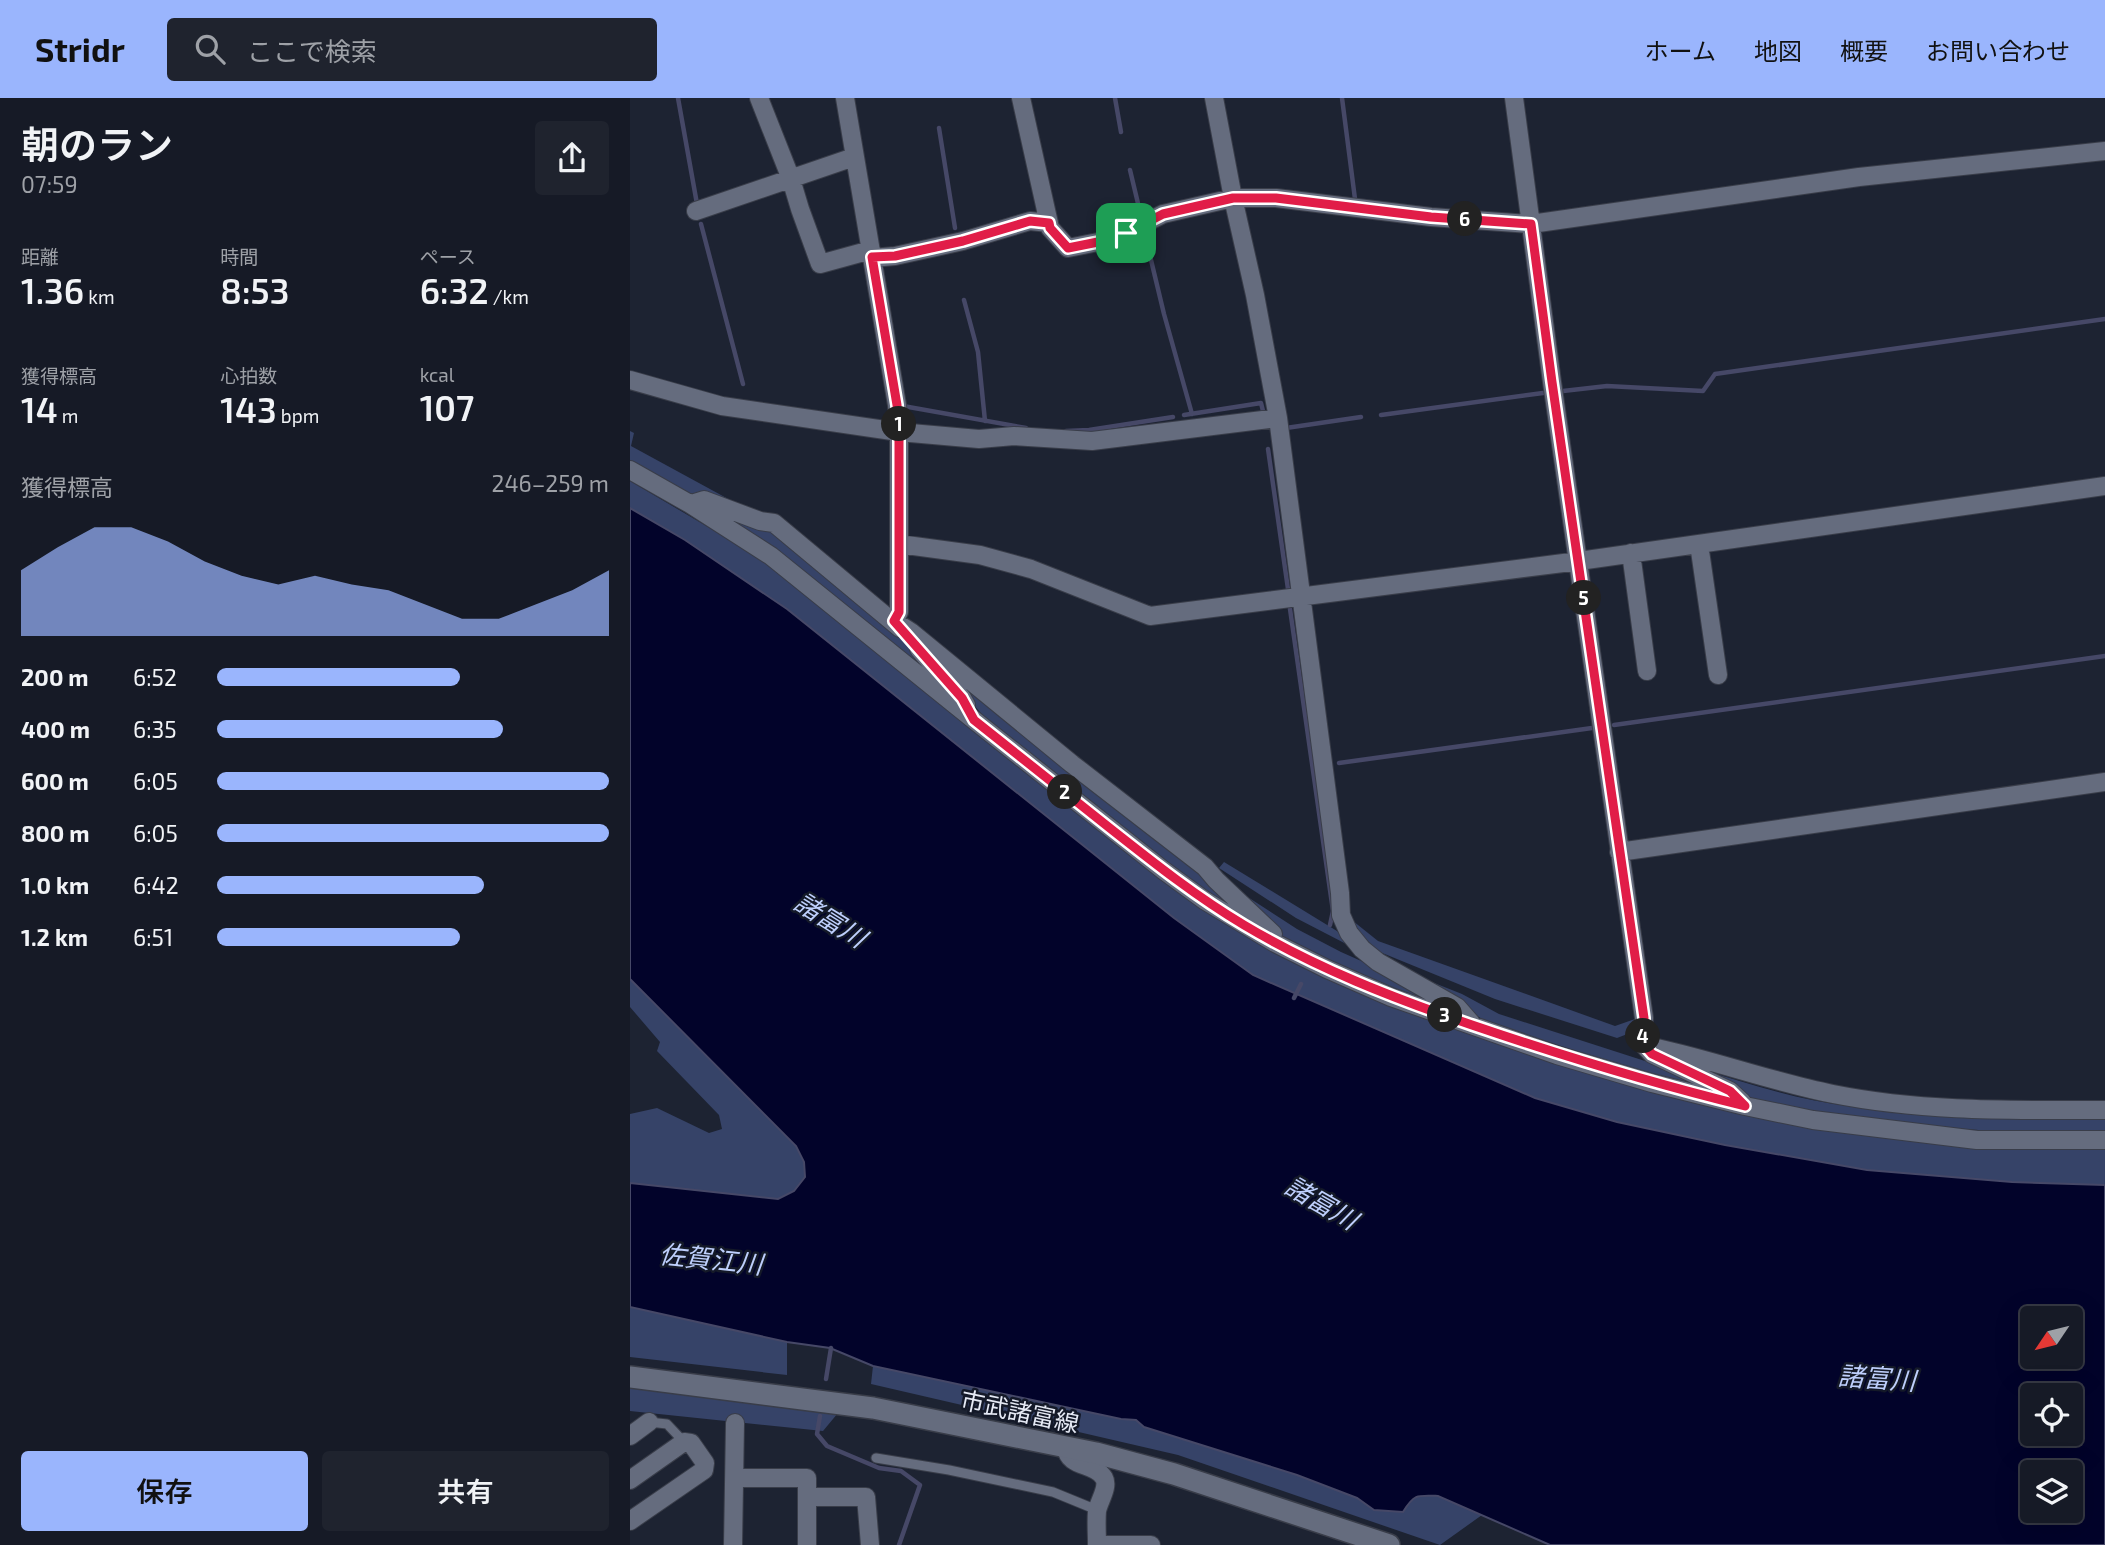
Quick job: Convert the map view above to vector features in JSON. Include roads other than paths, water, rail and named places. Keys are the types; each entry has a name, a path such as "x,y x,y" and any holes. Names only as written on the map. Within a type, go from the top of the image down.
{"main road":[{"name":"市武諸富線","path":"630,1377 873,1408 1066,1447 1174,1474 1377,1543"}],"street":[{"path":"759,98 820,264 872,254 895,256 963,241 1030,221 1049,223"},
{"path":"845,98 897,405 900,544 899,612 894,621"},
{"path":"1021,98 1050,228 1068,248 1126,233 1163,214 1233,198 1276,198 1431,217 1531,224 1859,177 2105,152"},
{"path":"1214,98 1278,418 1341,915 1349,933 1362,949 1378,962 1457,1007 1473,1025"},
{"path":"1514,98 1552,382 1644,1018 1643,1044 1652,1054 1730,1091 1745,1106"},
{"path":"696,211 854,158"},
{"path":"630,380 722,405 899,432 979,439 1014,436 1091,441 1278,418"},
{"path":"630,470 690,504 771,556 974,720 1204,900 1275,943 1327,969 1391,997 1605,1069 1745,1106 1813,1120 1977,1140 2105,1140"},
{"path":"900,544 980,555 1031,569 1150,616 1579,561 2105,486"},
{"path":"690,504 704,500 760,521 774,523 883,615 911,632 1072,764 1205,867 1272,933 1275,943"},
{"path":"1699,544 1718,675"},
{"path":"1631,553 1647,671"},
{"path":"894,621 962,698 974,720"},
{"path":"1619,852 2105,782"},
{"path":"1643,1044 1703,1058 1768,1079 1835,1094 1917,1106 1979,1110 2105,1110"},
{"path":"631,1433 649,1422"},
{"path":"733,1545 735,1423"},
{"path":"630,1480 684,1442 691,1443 705,1463 705,1470 630,1521"},
{"path":"1066,1447 1073,1461 1098,1472 1104,1478 1105,1485 1097,1510 1097,1545"},
{"path":"734,1478 807,1478 807,1545"},
{"path":"807,1497 866,1497 870,1545"},
{"path":"1106,1545 1151,1545"}],"lane":[{"path":"649,1422 667,1424 684,1442"},
{"path":"876,1458 1053,1492 1097,1510"}],"water":[{"path":"630,508 685,540 787,609 1174,918 1253,975 1535,1098 1617,1122 1725,1145 1867,1170 2012,1182 2105,1185 2105,1545 1550,1545 1438,1496 1417,1497 1403,1512 1374,1510 1357,1498 1297,1475 1144,1427 1136,1420 873,1366 830,1348 787,1342 630,1307 630,1183 778,1199 794,1191 805,1177 804,1162 796,1146 630,979"}],"waterway":[{"path":"678,98 697,204"},
{"path":"1115,98 1121,132"},
{"path":"1342,98 1355,199"},
{"path":"939,128 955,228"},
{"path":"1130,170 1141,216"},
{"path":"701,224 743,384"},
{"path":"1145,235 1192,414"},
{"path":"964,300 978,352 985,421"},
{"path":"1563,391 1607,386 1703,391 1715,374 2105,319"},
{"path":"1381,415 1543,393"},
{"path":"1184,415 1261,403 1263,411"},
{"path":"903,406 1026,428"},
{"path":"1066,431 1173,417"},
{"path":"1286,428 1361,417"},
{"path":"1268,449 1288,589"},
{"path":"1290,609 1333,911 1330,925"},
{"path":"1614,725 2105,656"},
{"path":"1339,763 1592,728"},
{"path":"1294,998 1301,984"},
{"path":"826,1379 831,1348"},
{"path":"820,1416 817,1434 827,1446 879,1468 901,1471 920,1485 899,1545"}],"water label":[{"name":"諸富川","path":"831,919"},
{"name":"諸富川","path":"1322,1202"},
{"name":"佐賀江川","path":"711,1258"},
{"name":"諸富川","path":"1877,1377"}]}
